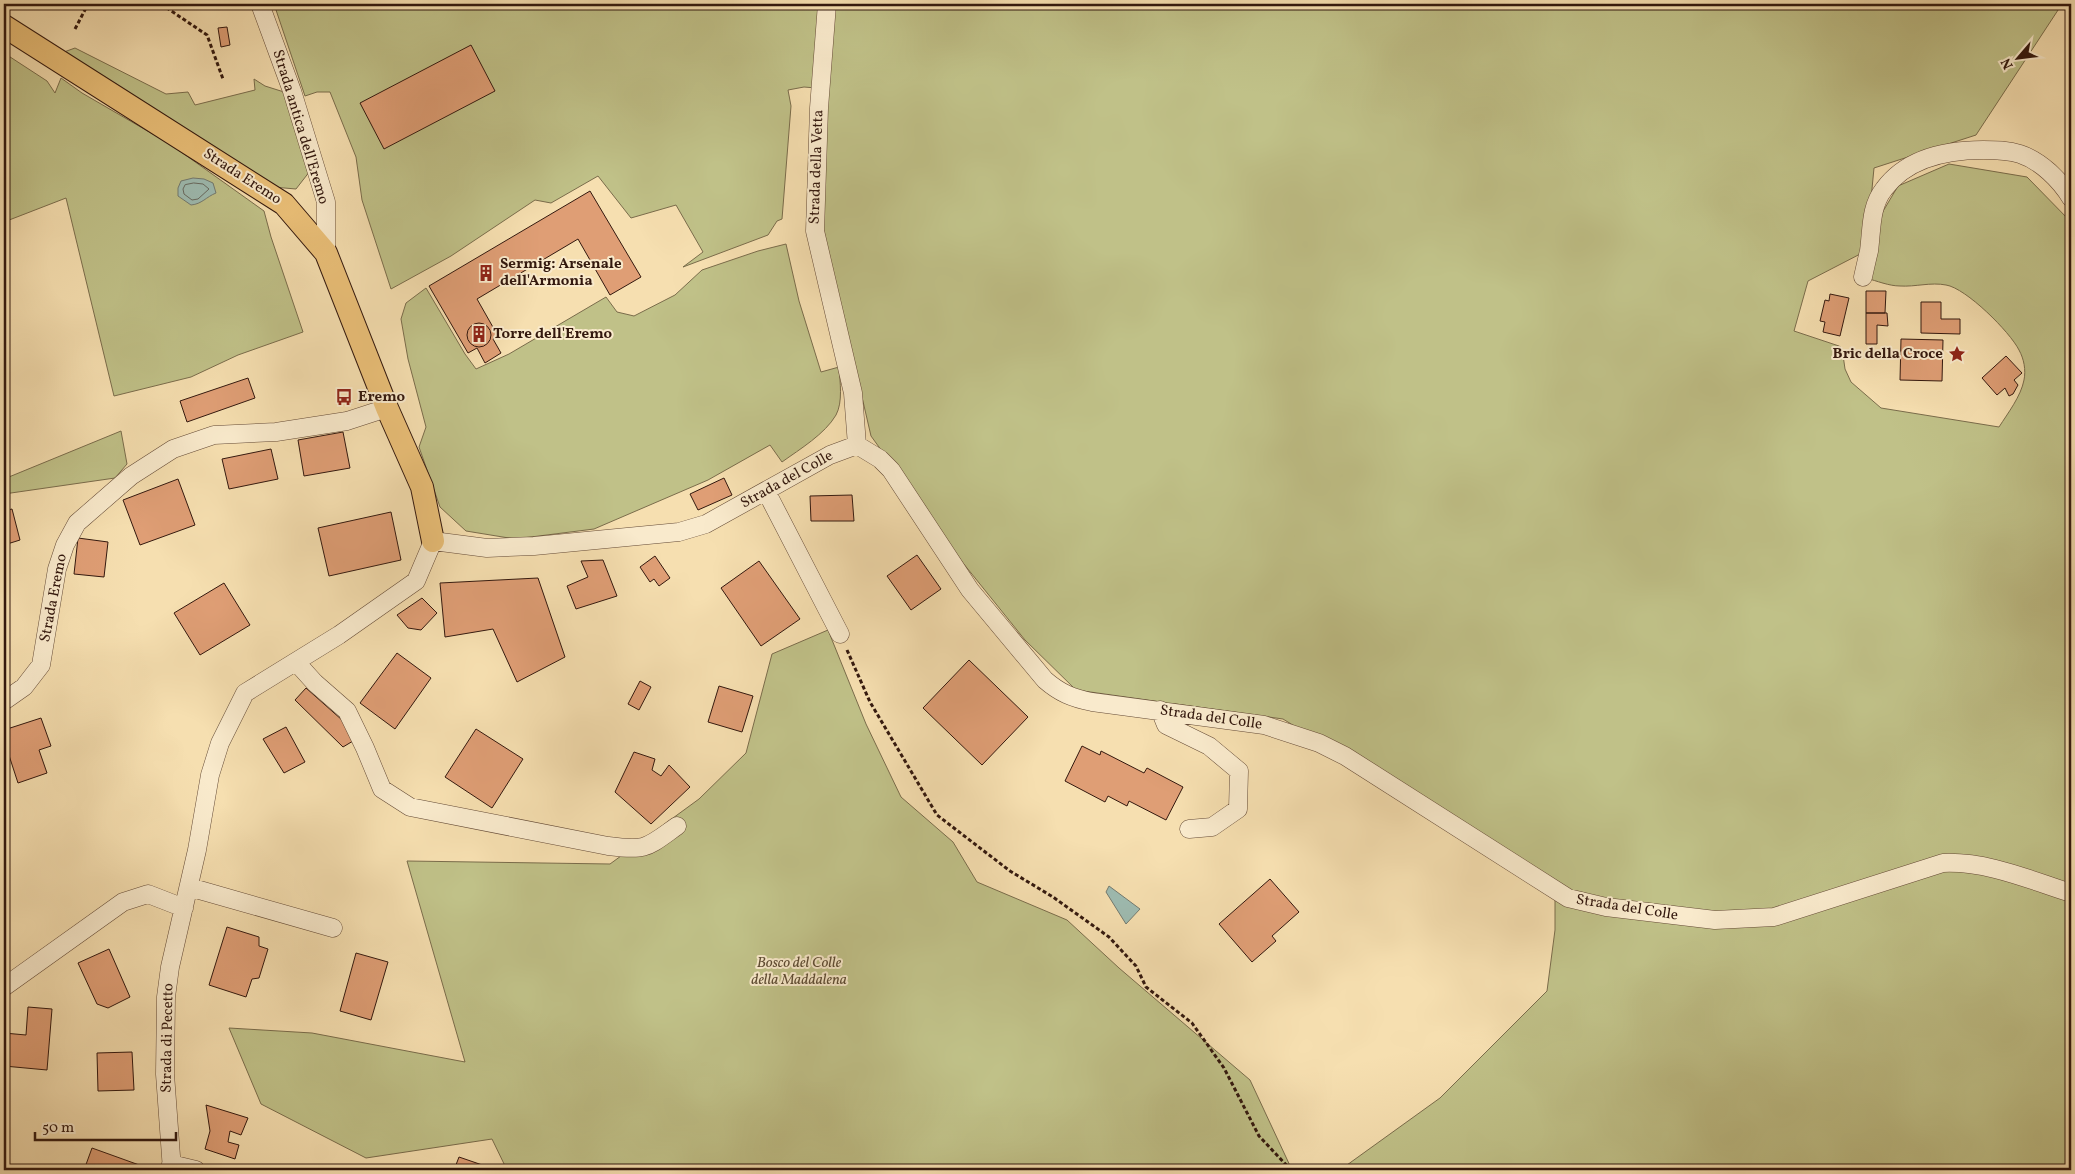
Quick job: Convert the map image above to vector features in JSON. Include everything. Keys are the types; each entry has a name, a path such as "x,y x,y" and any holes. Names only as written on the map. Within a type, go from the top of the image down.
{"main road":[{"name":"Strada Eremo","path":"4,26 284,204 326,253 422,487 433,541"}],"street":[{"name":"Strada antica dell'Eremo","path":"260,4 292,91 326,202 326,253"},
{"name":"Strada della Vetta","path":"827,4 819,108 815,231 853,393 857,445"},
{"path":"1863,276 1869,250 1872,217 1884,189 1909,166 1924,159 1966,150 2005,150 2022,154 2054,176 2071,198"},
{"name":"Strada Eremo","path":"4,702 24,687 41,665 57,569 65,544 77,524 131,476 173,450 214,434 276,432 347,421 388,408"},
{"name":"Strada del Colle","path":"433,541 487,548 534,546 679,532 706,524 830,454 857,445 880,459 891,470 970,590 1045,680 1058,691 1070,698 1264,725 1319,743 1345,756 1568,898 1583,904 1715,920 1765,918 1796,910 1943,863 1960,862 1978,864 2071,893"},
{"path":"766,491 840,634"},
{"path":"433,541 416,580 339,635 296,662 315,683 347,711 382,789 410,807 608,846 644,848 677,826"},
{"name":"Strada di Pecetto","path":"172,1167 165,1074 166,997 170,967 189,887 210,775 220,743 245,694 296,662"},
{"path":"1160,710 1166,725 1209,746 1240,771 1238,810 1212,827 1189,829"},
{"path":"189,887 333,928"},
{"path":"4,987 124,902 148,894 184,908"},
{"path":"172,1167 196,1170"}],"path":[{"path":"75,29 88,4"},
{"path":"161,4 206,35 223,80"},
{"path":"840,634 870,702 937,815 1010,871 1053,897 1109,937 1136,966 1146,987 1192,1023 1224,1068 1260,1136 1292,1170"}],"green space":[{"path":"274,4 2062,4 1976,135 1874,168 1866,251 1808,281 1794,331 1842,348 1845,369 1851,382 1881,408 1999,427 2014,404 2025,376 2025,368 2019,350 2007,333 1987,312 1955,288 1940,284 1896,286 1866,278 1882,213 1898,186 1949,164 2027,177 2071,222 2071,1170 1340,1170 1440,1098 1547,991 1555,930 1555,886 1283,719 1076,690 1025,640 963,563 871,436 823,228 828,89 804,87 788,90 791,106 782,219 777,221 768,235 683,267 703,252 676,205 631,218 598,176 551,203 535,200 451,256 391,289 362,200 356,157 330,92 317,92 305,96"},
{"path":"75,48 166,94 188,92 195,105 255,90 254,79 265,86 284,92 310,171 296,189 273,187 64,52"},
{"path":"4,53 47,81 55,93 61,78 82,93 170,144 264,211 303,332 238,355 191,377 114,396 66,198 4,222"},
{"path":"786,244 799,301 821,372 839,367 840,404 838,410 831,422 812,441 782,462 770,445 708,480 594,529 515,539 466,531 440,507 419,447 426,427 408,359 401,319 406,303 426,288 476,369 509,354 606,297 617,312 634,316 675,295 702,270 758,251"},
{"path":"121,431 127,464 115,478 4,494 4,479"},
{"name":"Bosco del Colle della Maddalena","path":"828,630 866,724 901,797 953,842 977,882 1067,920 1119,968 1250,1080 1292,1170 507,1170 492,1139 366,1158 261,1104 229,1028 312,1033 465,1062 407,861 610,864 699,799 746,753 772,654"}],"water":[{"path":"193,178 204,179 213,183 216,193 191,205 178,196 178,188 181,181"},
{"path":"1109,886 1140,909 1126,924 1106,892"}],"building":[{"path":"227,27 230,45 221,47 218,28"},
{"path":"471,45 495,91 384,149 360,103"},
{"name":"Sermig: Arsenale dell'Armonia","path":"590,191 641,277 610,295 578,239 477,299 498,336 493,339 501,353 485,363 477,348 468,353 429,286"},
{"path":"1866,291 1886,291 1885,313 1866,313"},
{"path":"1830,294 1849,298 1840,336 1823,332 1825,322 1820,321 1825,300 1829,301"},
{"path":"1921,302 1941,302 1941,319 1960,319 1960,334 1921,333"},
{"path":"1866,313 1887,313 1888,326 1877,325 1877,344 1866,344"},
{"name":"Torre dell'Eremo","path":"479,323 484,324 490,330 490,340 484,346 479,347 474,346 468,340 467,335 468,330 474,324"},
{"path":"1901,339 1943,340 1942,381 1900,380"},
{"path":"2006,356 2022,373 2014,380 2018,385 2013,394 2009,396 2005,388 1997,395 1982,378"},
{"path":"248,378 255,398 187,422 180,401"},
{"path":"343,432 350,468 304,476 298,440"},
{"path":"271,449 278,479 229,489 222,459"},
{"path":"724,478 732,495 698,510 690,494"},
{"path":"178,479 195,525 140,545 123,500"},
{"path":"852,495 854,521 811,521 810,496"},
{"path":"12,509 20,540 4,545 4,511"},
{"path":"391,512 401,560 329,576 318,528"},
{"path":"78,538 108,542 104,577 74,574"},
{"path":"917,555 941,589 911,610 887,576"},
{"path":"655,556 670,578 659,586 654,579 650,582 640,567"},
{"path":"603,560 617,596 576,609 567,586 588,577 581,561"},
{"path":"759,561 800,619 761,646 721,588"},
{"path":"538,578 565,657 517,682 493,629 445,637 440,583"},
{"path":"224,583 250,625 200,655 174,613"},
{"path":"422,598 437,613 421,630 408,628 397,615"},
{"path":"4,624 8,650 4,650"},
{"path":"397,653 431,678 395,729 360,703"},
{"path":"969,660 1028,717 982,765 923,708"},
{"path":"640,681 651,687 639,710 628,704"},
{"path":"719,686 753,696 742,732 708,722"},
{"path":"306,688 342,720 353,741 343,747 295,700"},
{"path":"41,718 51,746 39,750 47,773 18,783 4,740 4,730"},
{"path":"286,727 305,762 284,773 263,739"},
{"path":"476,729 523,759 492,808 445,777"},
{"path":"1082,746 1100,755 1101,751 1144,773 1147,768 1183,787 1166,820 1129,801 1127,806 1108,796 1105,802 1065,781"},
{"path":"634,752 655,759 652,770 661,776 669,765 690,787 651,824 615,792"},
{"path":"1270,879 1299,912 1272,936 1276,941 1252,962 1219,924"},
{"path":"227,927 259,937 259,946 268,949 259,978 252,979 246,997 209,985"},
{"path":"109,949 130,997 108,1008 97,1004 78,963"},
{"path":"356,953 388,962 371,1020 340,1011"},
{"path":"28,1007 52,1009 47,1070 4,1066 4,1033 26,1035"},
{"path":"132,1052 134,1090 98,1091 97,1053"},
{"path":"206,1105 248,1118 241,1135 230,1131 228,1142 239,1145 235,1159 205,1149 210,1131"},
{"path":"92,1148 142,1166 140,1170 84,1170"},
{"path":"459,1157 491,1168 491,1170 454,1170"}],"place":[{"name":"Sermig: Arsenale dell'Armonia","path":"486,273"},
{"name":"Torre dell'Eremo","path":"479,334"},
{"name":"Bric della Croce","path":"1957,354"},
{"name":"Eremo","path":"344,397"}]}
